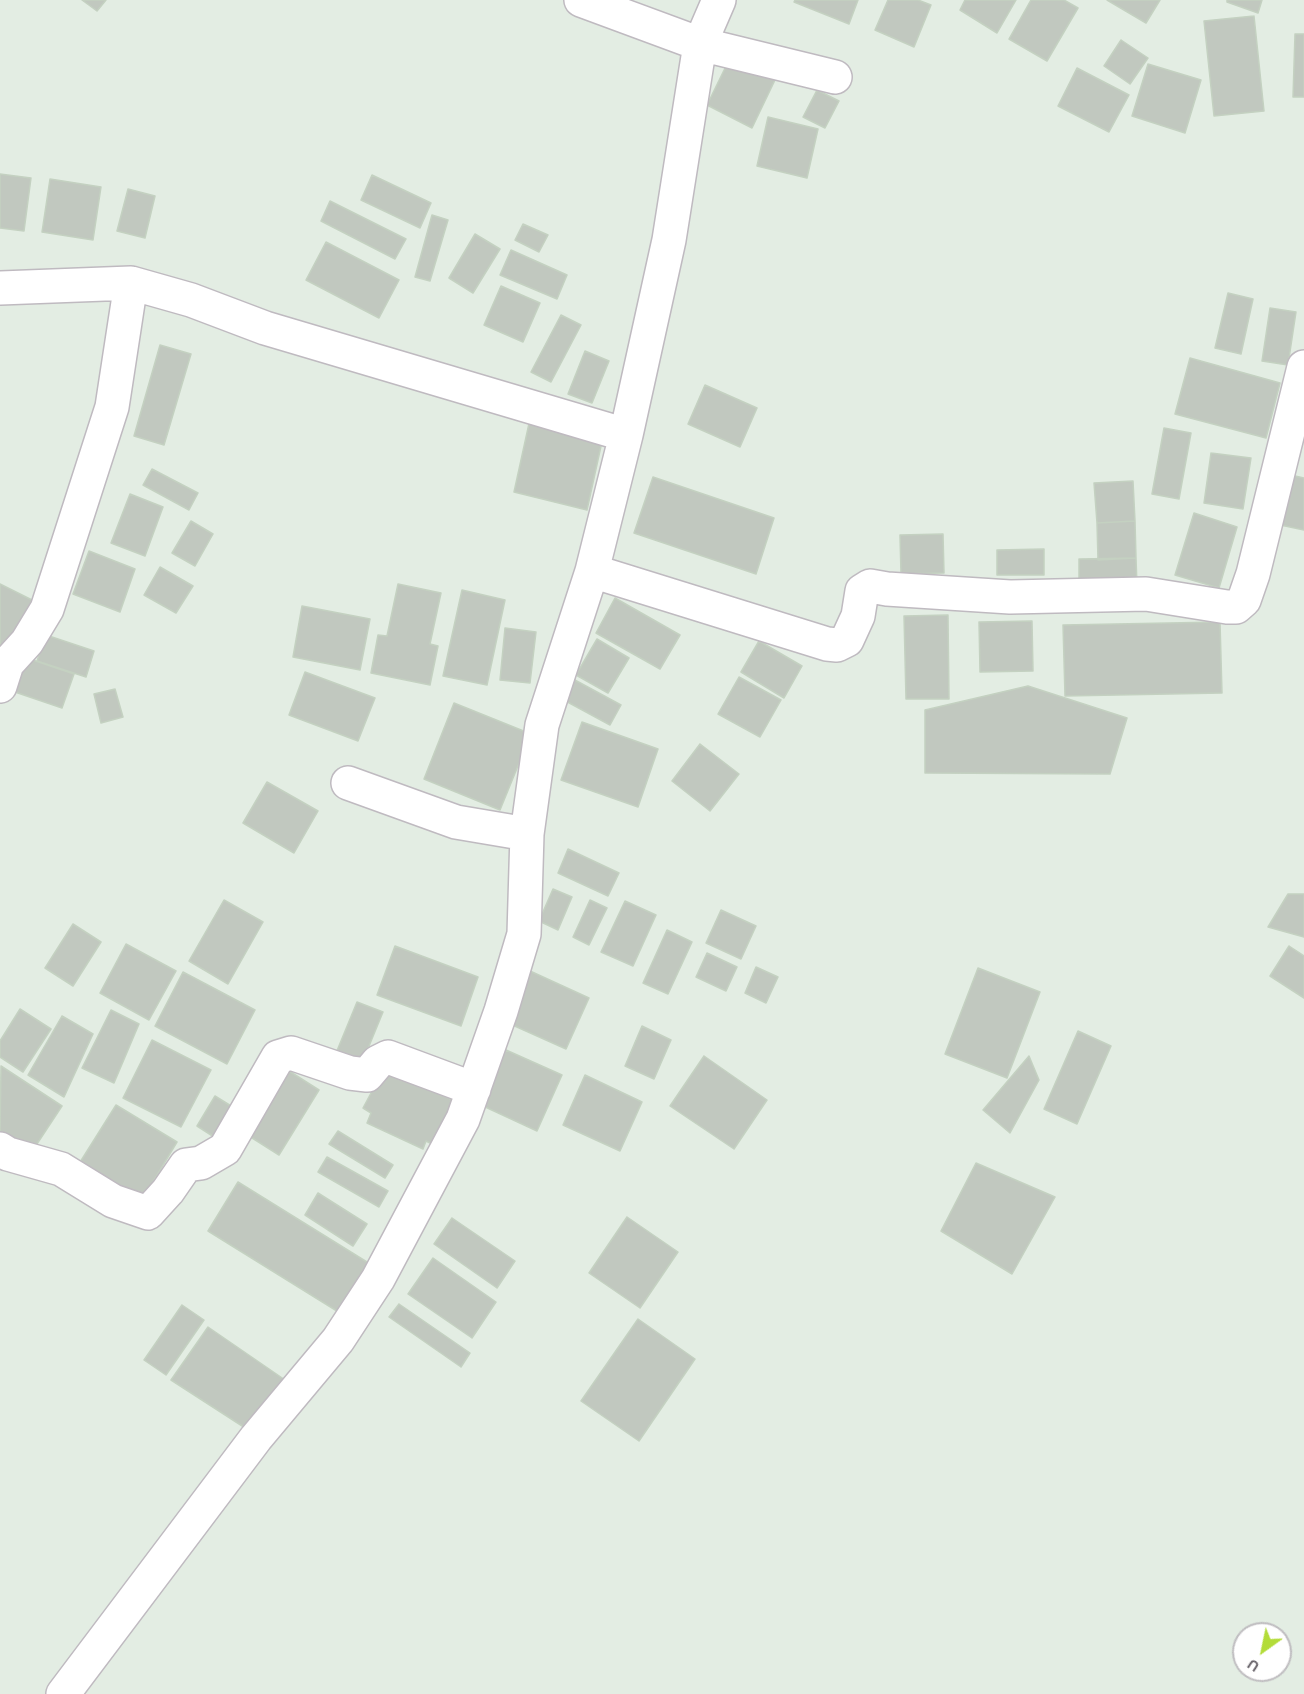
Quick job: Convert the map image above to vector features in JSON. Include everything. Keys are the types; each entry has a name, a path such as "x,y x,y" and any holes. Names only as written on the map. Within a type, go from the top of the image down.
{"street":[{"path":"582,0 700,44 835,77"},
{"path":"63,1694 256,1438 338,1340 378,1279 463,1119 501,1011 524,934 527,834 542,725 592,571 626,435 669,240 700,44 719,0"},
{"path":"0,288 131,283 190,300 265,328 626,435"},
{"path":"0,686 7,664 27,642 47,609 112,407 131,283"},
{"path":"592,571 805,638 837,645 847,640 858,616 862,591 870,586 1010,597 1146,594 1236,607 1244,600 1292,464 1304,367"},
{"path":"348,783 456,822 527,834"},
{"path":"0,1149 8,1154 61,1169 112,1202 148,1213 168,1191 186,1165 201,1163 225,1149 278,1057 291,1053 350,1073 367,1075 378,1062 388,1057 474,1089"}],"building":[{"path":"82,0 106,0 97,11"},
{"path":"795,0 858,0 849,24 794,2"},
{"path":"888,0 918,0 931,5 914,47 875,30"},
{"path":"965,0 1016,0 997,33 960,10"},
{"path":"1031,0 1064,0 1078,8 1047,61 1009,39"},
{"path":"1107,0 1160,0 1146,23"},
{"path":"1227,0 1262,0 1258,13 1227,2"},
{"path":"1254,16 1264,111 1214,116 1204,21"},
{"path":"1295,34 1304,34 1304,97 1293,97"},
{"path":"1121,40 1148,58 1130,84 1104,66"},
{"path":"730,58 775,80 752,128 707,105"},
{"path":"1148,64 1201,80 1185,133 1132,116"},
{"path":"1077,68 1129,95 1109,132 1058,106"},
{"path":"817,90 839,101 825,128 803,117"},
{"path":"768,117 818,129 807,178 757,166"},
{"path":"0,174 31,178 24,231 0,228"},
{"path":"372,175 431,203 420,228 361,200"},
{"path":"50,179 101,187 93,240 42,232"},
{"path":"128,189 155,196 145,238 117,231"},
{"path":"330,201 406,239 395,259 321,221"},
{"path":"432,215 448,220 430,281 415,277"},
{"path":"523,224 548,235 539,252 515,240"},
{"path":"475,234 500,249 473,293 449,278"},
{"path":"326,242 399,280 379,318 306,280"},
{"path":"511,250 567,275 557,299 500,275"},
{"path":"501,286 540,303 523,342 484,325"},
{"path":"1228,293 1253,299 1241,354 1215,348"},
{"path":"1270,308 1296,312 1288,365 1262,361"},
{"path":"561,315 581,325 551,382 531,372"},
{"path":"160,345 191,354 164,445 134,436"},
{"path":"585,351 609,361 592,403 568,394"},
{"path":"1190,358 1280,383 1266,438 1175,414"},
{"path":"705,385 757,408 740,447 688,424"},
{"path":"530,419 603,437 587,510 514,492"},
{"path":"1164,428 1191,433 1179,499 1152,494"},
{"path":"1211,453 1251,458 1243,509 1204,503"},
{"path":"152,469 198,493 189,510 143,485"},
{"path":"1282,473 1304,478 1304,530 1271,523"},
{"path":"653,477 774,518 756,574 634,533"},
{"path":"1133,481 1135,521 1097,523 1094,483"},
{"path":"130,494 163,507 145,556 111,543"},
{"path":"1194,513 1237,527 1219,588 1175,575"},
{"path":"191,521 213,534 195,566 172,553"},
{"path":"1135,521 1136,558 1098,560 1097,523"},
{"path":"943,534 944,573 901,574 900,535"},
{"path":"1044,549 1044,575 997,575 997,550"},
{"path":"89,551 135,569 120,612 73,594"},
{"path":"1136,558 1137,586 1079,587 1079,559"},
{"path":"160,567 193,586 176,613 144,595"},
{"path":"0,584 32,600 4,657 0,655"},
{"path":"398,584 441,593 430,644 438,646 430,685 371,673 378,635 387,636"},
{"path":"462,590 505,600 487,685 443,676"},
{"path":"615,598 680,635 660,669 596,633"},
{"path":"302,606 370,619 360,670 293,657"},
{"path":"948,615 949,699 906,699 904,616"},
{"path":"1032,621 1033,671 980,672 979,622"},
{"path":"1220,622 1222,693 1065,696 1063,625"},
{"path":"505,628 536,632 530,683 500,680"},
{"path":"46,635 94,651 86,677 37,661"},
{"path":"597,639 629,658 608,693 576,675"},
{"path":"759,641 802,666 784,698 741,672"},
{"path":"21,656 74,674 62,708 9,690"},
{"path":"305,672 375,698 358,741 289,715"},
{"path":"739,677 781,700 760,737 718,714"},
{"path":"573,679 621,705 610,725 562,699"},
{"path":"1028,686 1127,718 1110,774 925,773 925,710"},
{"path":"115,689 123,717 101,723 94,694"},
{"path":"454,703 531,734 500,810 424,779"},
{"path":"582,722 658,749 638,807 561,780"},
{"path":"700,744 739,774 710,811 672,781"},
{"path":"267,782 318,811 294,853 243,823"},
{"path":"568,849 619,873 608,896 558,873"},
{"path":"553,889 572,897 558,930 539,921"},
{"path":"1288,894 1304,894 1304,937 1268,927"},
{"path":"224,900 263,922 228,984 189,961"},
{"path":"590,900 607,908 589,945 573,937"},
{"path":"625,901 656,915 633,966 601,952"},
{"path":"721,910 756,926 741,959 706,943"},
{"path":"73,924 101,942 73,986 45,968"},
{"path":"667,930 692,942 668,994 643,983"},
{"path":"126,944 176,971 149,1020 100,993"},
{"path":"395,946 478,977 461,1026 377,995"},
{"path":"1289,946 1304,956 1304,998 1270,976"},
{"path":"707,953 737,967 726,991 696,977"},
{"path":"756,967 778,977 766,1003 745,993"},
{"path":"978,968 1040,992 1007,1078 945,1054"},
{"path":"530,971 589,998 566,1049 508,1023"},
{"path":"183,972 255,1010 227,1064 155,1026"},
{"path":"357,1002 383,1012 360,1068 334,1058"},
{"path":"20,1009 51,1029 23,1072 0,1057 0,1041"},
{"path":"111,1010 139,1024 114,1083 82,1068"},
{"path":"62,1016 93,1034 64,1097 28,1075"},
{"path":"642,1026 671,1040 654,1079 625,1066"},
{"path":"1078,1031 1111,1046 1077,1124 1044,1109"},
{"path":"152,1040 211,1070 181,1127 123,1098"},
{"path":"506,1050 562,1075 537,1131 481,1105"},
{"path":"704,1056 767,1100 734,1149 670,1106"},
{"path":"1029,1056 1039,1080 1010,1133 983,1110"},
{"path":"278,1064 319,1090 279,1155 238,1129"},
{"path":"386,1065 456,1102 434,1145 426,1141 423,1149 367,1123 371,1113 363,1108"},
{"path":"1,1066 62,1106 31,1153 0,1132"},
{"path":"585,1075 642,1102 620,1151 563,1125"},
{"path":"215,1096 244,1114 225,1144 197,1126"},
{"path":"116,1105 177,1142 139,1205 77,1167"},
{"path":"338,1131 393,1165 385,1178 329,1144"},
{"path":"327,1157 388,1191 379,1207 318,1172"},
{"path":"976,1163 1055,1197 1012,1274 941,1231"},
{"path":"238,1182 375,1267 345,1316 208,1231"},
{"path":"318,1193 367,1224 353,1246 305,1215"},
{"path":"627,1217 678,1252 640,1308 589,1273"},
{"path":"452,1218 515,1261 497,1288 434,1244"},
{"path":"433,1258 496,1302 472,1338 408,1294"},
{"path":"399,1304 470,1353 461,1367 389,1317"},
{"path":"182,1305 204,1320 166,1375 144,1360"},
{"path":"638,1319 695,1359 639,1441 581,1401"},
{"path":"208,1327 288,1382 253,1433 171,1380"}]}
